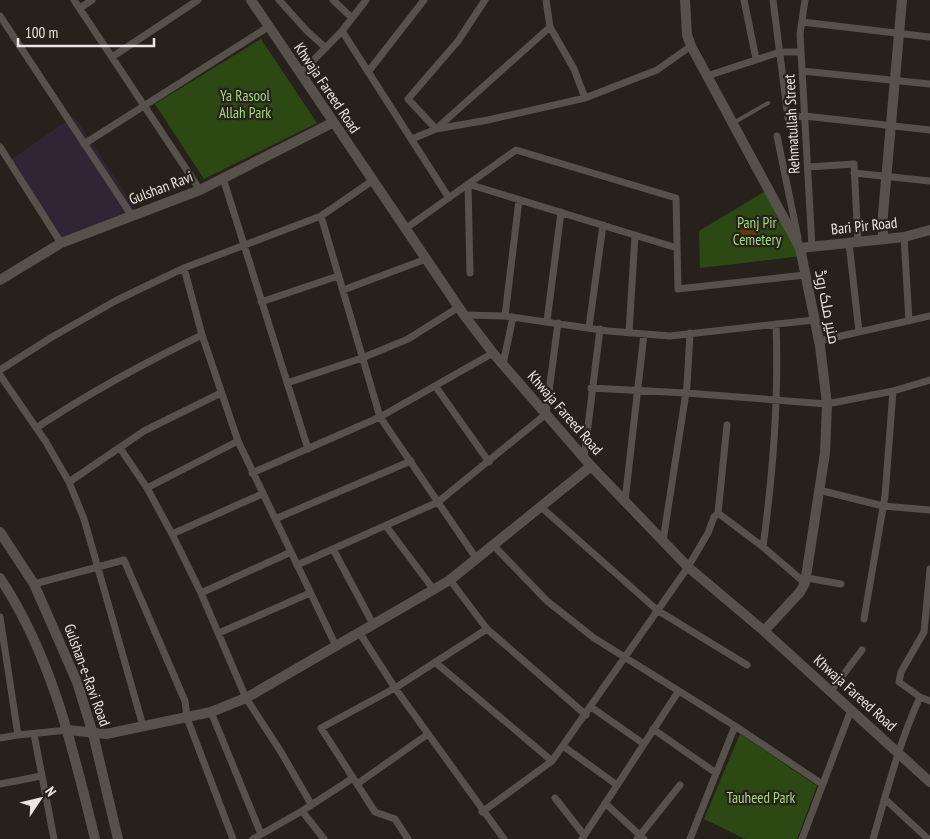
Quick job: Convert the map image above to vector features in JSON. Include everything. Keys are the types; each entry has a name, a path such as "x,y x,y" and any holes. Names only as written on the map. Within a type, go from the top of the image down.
{"street":[{"path":"74,0 200,190"},
{"path":"80,8 92,0"},
{"path":"112,57 198,0"},
{"name":"Khwaja Fareed Road","path":"251,0 332,123 462,311 493,353 584,458 688,566 764,631 930,782"},
{"path":"279,0 307,31 326,48"},
{"path":"333,0 352,18"},
{"path":"300,74 342,32 366,0"},
{"path":"368,72 424,0"},
{"path":"436,129 408,99 458,41 486,0"},
{"path":"546,0 550,27 574,69 585,98"},
{"name":"منیر ملک روڈ","path":"685,0 687,35 691,46 800,248 819,341 827,404 825,453 806,581"},
{"path":"744,0 756,60"},
{"path":"773,0 788,118 805,116 930,130"},
{"name":"Rehmatullah Street","path":"805,0 801,52 812,247"},
{"path":"883,239 883,214 902,0"},
{"path":"0,16 132,216"},
{"path":"802,22 930,37"},
{"path":"84,144 268,27"},
{"path":"436,129 550,27"},
{"path":"342,32 448,198"},
{"path":"412,139 436,129 488,120 585,98 657,70 691,46"},
{"path":"707,76 780,52 801,52"},
{"path":"802,70 930,84"},
{"name":"Gulshan Ravi","path":"0,280 61,243 200,190 332,123"},
{"path":"777,136 800,248"},
{"path":"0,147 61,243"},
{"path":"405,229 516,150 676,198 678,289 805,275"},
{"path":"808,167 854,164 853,242 859,332"},
{"path":"854,173 930,181"},
{"path":"223,178 308,449"},
{"path":"0,370 52,337 117,300 184,268 321,216 372,181"},
{"path":"468,184 677,248"},
{"path":"468,184 470,273"},
{"path":"503,364 519,200"},
{"path":"546,321 561,212"},
{"path":"321,216 380,417 476,558"},
{"path":"590,327 603,225"},
{"name":"Bari Pir Road","path":"800,248 904,237 930,230"},
{"path":"629,333 635,235"},
{"path":"904,237 909,321"},
{"path":"342,290 426,259"},
{"path":"184,268 202,336 238,441 336,646"},
{"path":"261,302 338,276"},
{"path":"287,383 362,358 408,339 462,311 629,333 670,336 814,320"},
{"path":"819,341 930,316"},
{"path":"297,565 438,502 546,414 558,323"},
{"path":"763,547 770,498 776,400 776,324"},
{"path":"584,458 600,329"},
{"path":"663,541 686,393 690,333"},
{"path":"625,501 644,334"},
{"path":"36,428 72,403 149,360 202,336"},
{"path":"252,473 380,417 493,353"},
{"path":"0,375 36,428 69,482 84,519 143,726"},
{"path":"592,388 827,404 893,391 930,380"},
{"path":"436,387 489,462"},
{"path":"864,619 883,506 893,391"},
{"path":"69,482 144,431 221,393"},
{"path":"482,812 552,761 586,715 656,610 688,566 708,533 714,517 718,513 727,425"},
{"path":"147,488 238,441"},
{"path":"120,448 147,488 172,534 201,593 246,698 281,752 311,804"},
{"path":"275,519 411,461"},
{"path":"0,738 68,730 106,734 211,712 246,698 450,580 591,466"},
{"path":"819,490 883,506 930,510"},
{"path":"172,534 262,494"},
{"path":"541,507 656,610 747,665"},
{"path":"718,513 806,581 841,584"},
{"path":"386,526 434,590"},
{"name":"Gulshan-e-Ravi Road","path":"0,532 34,584 77,682 93,734 118,839"},
{"path":"493,545 547,601 624,659 735,726 822,784"},
{"path":"333,549 373,624"},
{"path":"201,593 291,552"},
{"path":"34,584 124,560 184,701 187,718 233,839"},
{"path":"930,569 927,633 901,672 899,682 920,697 930,701"},
{"path":"450,580 487,629 586,715"},
{"path":"764,631 800,592 806,581"},
{"path":"1,582 30,630 68,730 95,839"},
{"path":"219,633 310,593"},
{"path":"0,617 18,735"},
{"path":"408,839 395,819 375,812 321,728 396,688 487,629"},
{"path":"359,632 482,812 504,839"},
{"path":"831,691 862,650"},
{"path":"435,662 552,761"},
{"path":"555,798 583,837 678,692"},
{"path":"873,839 898,752 920,697"},
{"path":"591,707 644,744"},
{"path":"802,839 851,710"},
{"path":"211,712 261,834"},
{"path":"690,839 735,726"},
{"path":"653,730 716,773"},
{"path":"34,734 54,839"},
{"path":"253,839 311,804 355,781 428,734"},
{"path":"563,746 617,785"},
{"path":"0,784 42,776"},
{"path":"605,803 640,838 680,785"},
{"path":"885,799 928,839"},
{"path":"302,811 324,839"}],"lane":[{"path":"733,124 768,103"}],"shaded area":[{"path":"74,116 139,214 61,243 9,161"}],"green space":[{"name":"Ya Rasool Allah Park","path":"261,39 317,123 204,179 155,104"},
{"name":"Panj Pir Cemetery","path":"769,189 802,256 700,268 699,231"},
{"name":"Tauheed Park","path":"740,734 817,786 797,839 745,839 704,819"}],"building":[{"path":"749,222 757,234 744,242 737,229"}]}
